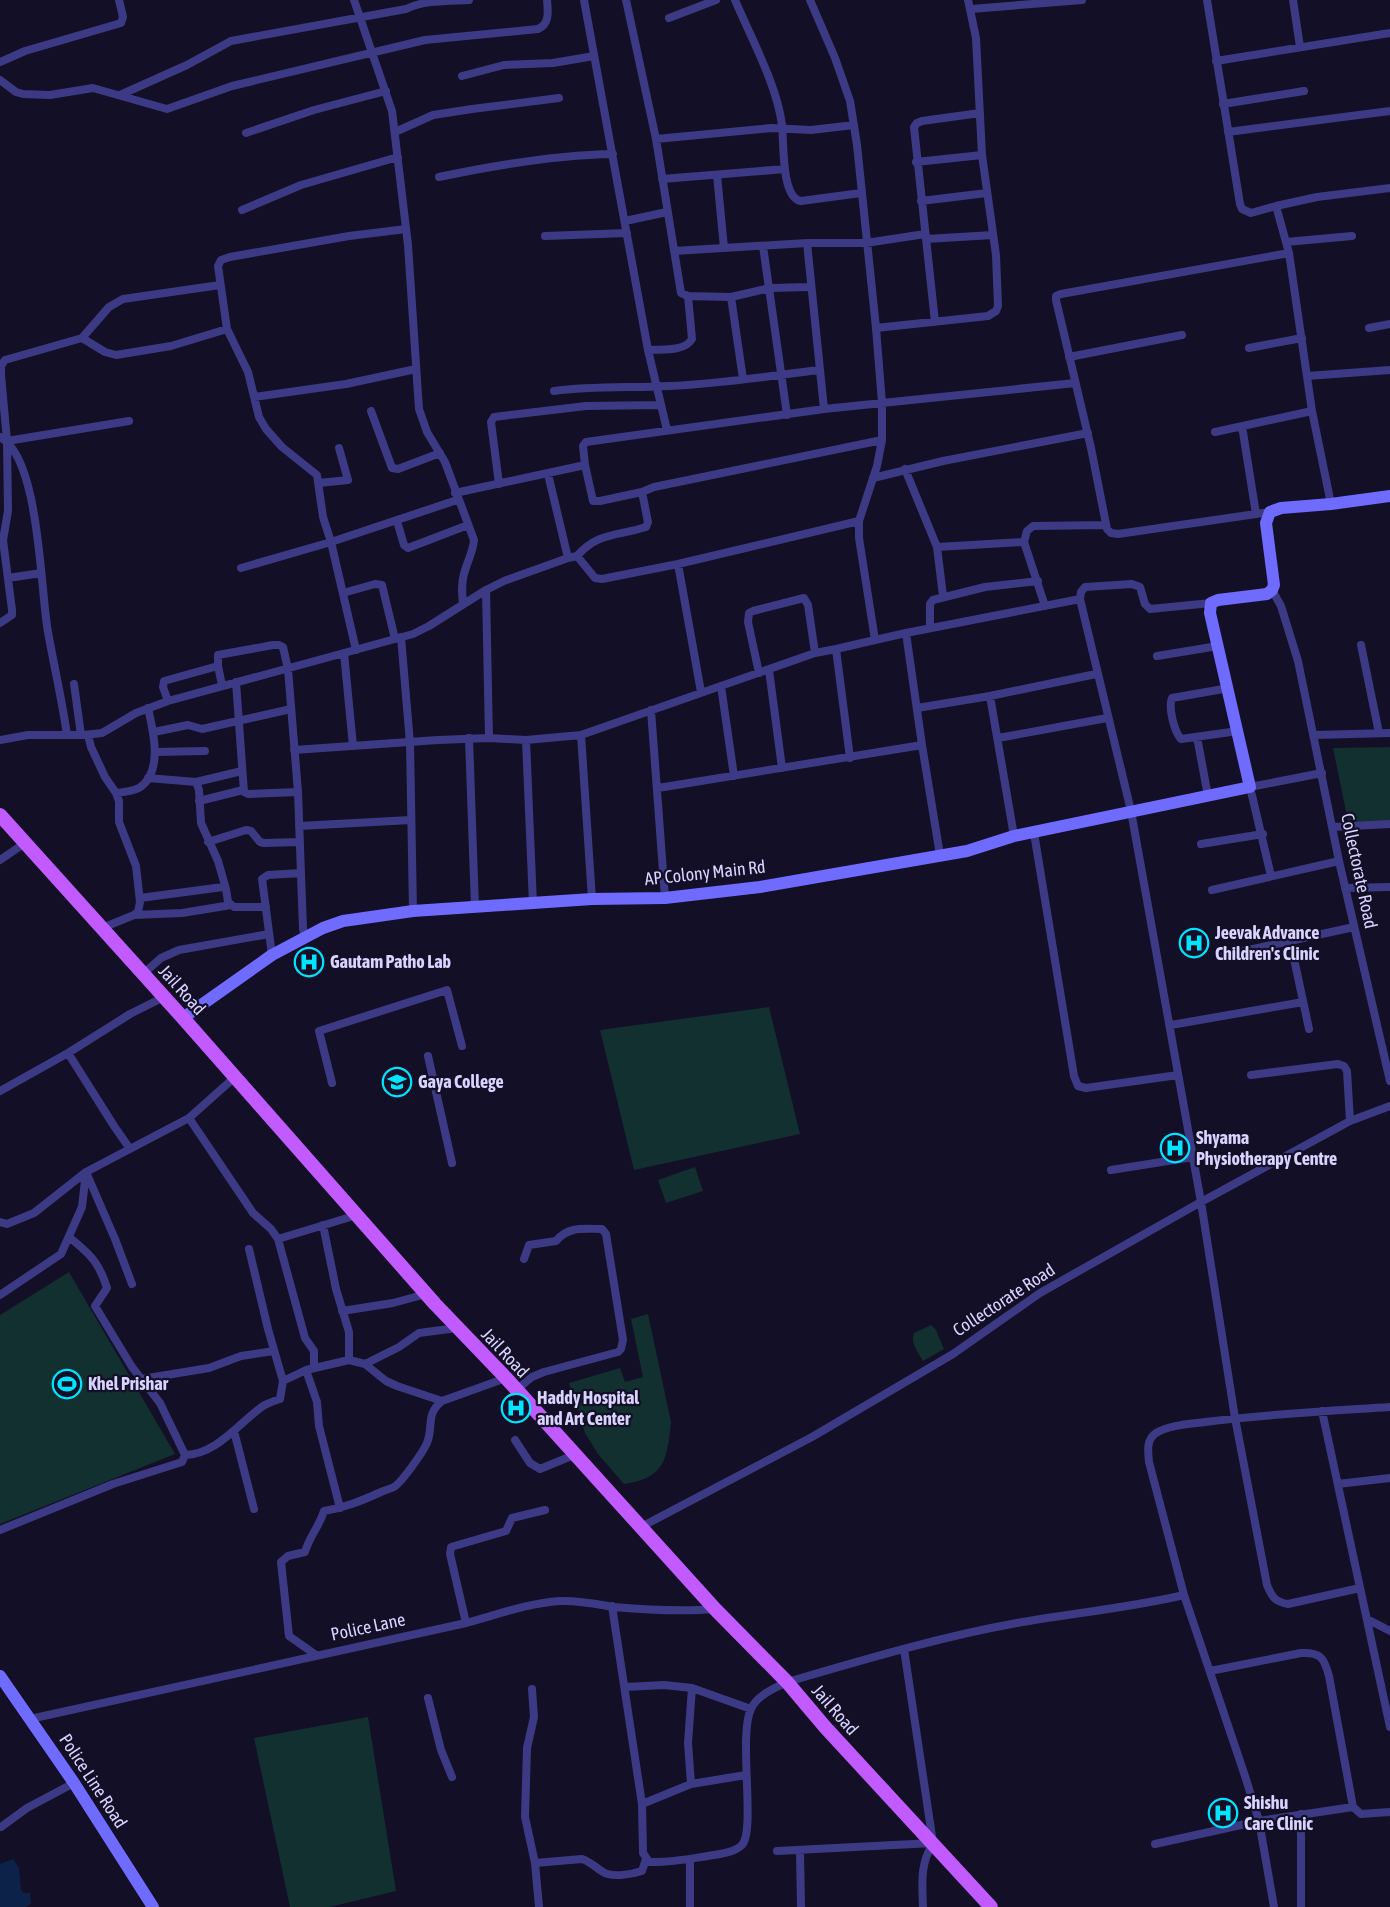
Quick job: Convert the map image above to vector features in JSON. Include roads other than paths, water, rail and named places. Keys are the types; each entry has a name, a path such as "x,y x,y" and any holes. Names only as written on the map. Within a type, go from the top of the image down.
{"main road":[{"name":"Jail Road","path":"0,816 183,1018 426,1294 506,1378 515,1391 715,1609 787,1682 825,1727 991,1907"}],"street":[{"path":"354,0 392,111 406,229 418,409 450,476 474,540 461,587 463,604"},
{"path":"120,95 187,65 231,41 361,18 437,1 469,0"},
{"path":"0,80 16,92 34,96 87,88 103,90 167,109 232,86 442,37 538,29 544,26 547,20 547,0"},
{"path":"584,0 648,350 667,430"},
{"path":"626,0 656,139 681,293 688,296 731,297 770,288 811,287"},
{"path":"669,18 716,0"},
{"path":"735,0 777,101 789,192 796,200 861,193"},
{"path":"810,0 835,58 850,101 876,328 882,403 882,440 859,521 859,538 875,640"},
{"path":"876,328 988,316 996,311 998,306 993,235 982,154 976,38 969,4 1082,0"},
{"path":"1207,0 1242,209 1251,213 1328,195 1390,188"},
{"path":"1293,0 1300,47"},
{"path":"0,62 25,51 121,23 123,17 121,1"},
{"path":"1216,61 1390,33"},
{"path":"462,76 504,65 544,64 594,56"},
{"path":"246,133 314,110 386,91"},
{"path":"1223,104 1304,91"},
{"path":"395,132 426,118 446,113 559,98"},
{"path":"1228,132 1390,111"},
{"path":"935,322 914,130 917,123 980,113"},
{"path":"656,139 782,128 811,130 854,126"},
{"path":"439,177 490,166 583,154 613,154"},
{"path":"916,162 982,154"},
{"path":"242,210 301,185 398,157"},
{"path":"662,179 785,169"},
{"path":"717,175 724,248"},
{"path":"921,201 987,193"},
{"path":"1276,206 1289,254 1312,411 1332,504"},
{"path":"626,221 667,212"},
{"path":"356,650 323,517 319,483 313,471 293,458 266,429 259,417 248,372 227,329 218,266 225,258 349,236 406,229"},
{"path":"545,236 627,233"},
{"path":"674,251 993,235"},
{"path":"1286,242 1352,236"},
{"path":"807,243 824,409"},
{"path":"763,246 787,415"},
{"path":"1289,254 1056,296 1088,433 1106,525 1111,533 1118,534 1270,512 1281,508 1390,496"},
{"path":"0,623 12,615 3,540 8,511 1,375 4,360 82,338 109,307 123,299 220,285"},
{"path":"648,350 684,347 692,339 688,296"},
{"path":"731,297 743,379"},
{"path":"1369,328 1390,324"},
{"path":"82,338 105,352 116,355 171,346 227,329"},
{"path":"1069,357 1182,335"},
{"path":"1249,348 1302,338"},
{"path":"254,397 346,384 416,369"},
{"path":"1306,376 1390,369"},
{"path":"554,391 602,386 657,387 819,370"},
{"path":"882,440 664,484 609,500 593,501 583,446 586,442 824,409 1076,383"},
{"path":"500,484 491,423 494,417 586,406 660,405"},
{"path":"371,411 392,468 398,469 440,453"},
{"path":"1215,432 1312,411"},
{"path":"4,439 129,421"},
{"path":"1242,426 1256,514"},
{"path":"873,478 993,450 1088,433"},
{"path":"4,439 18,455 32,503 48,631 67,735"},
{"path":"319,483 347,481 339,448"},
{"path":"241,568 397,521 456,497 500,484 585,465"},
{"path":"905,469 937,547 943,596"},
{"path":"548,474 572,557 595,578 602,579 678,564 859,521"},
{"path":"0,740 28,735 102,733 148,708 168,701 398,638 429,626 504,581 572,557 594,541 646,527 648,522 642,492"},
{"path":"1270,512 1266,523 1274,585 1267,594 1218,600 1211,603 1150,609 1140,587 1132,584 1085,586 1080,600 1096,674 1131,811 1202,1202 1235,1418 1267,1585 1278,1602 1288,1604 1360,1588"},
{"path":"397,521 404,545 408,548 468,525"},
{"path":"1045,606 1024,542 1027,531 1033,526 1106,525"},
{"path":"937,547 1024,542"},
{"path":"678,564 701,692"},
{"path":"8,578 41,573"},
{"path":"930,628 930,604 933,600 994,585 1038,581"},
{"path":"343,593 375,584 382,585 398,638 410,743 413,911"},
{"path":"486,590 489,738"},
{"name":"Collectorate Road","path":"1272,590 1290,629 1339,861 1390,1081"},
{"path":"759,674 748,622 749,613 753,611 804,598 808,605 815,653"},
{"path":"294,750 469,738 526,740 581,735 815,653 930,628 1080,600"},
{"path":"1211,603 1210,613 1271,876"},
{"path":"906,633 940,855"},
{"path":"222,685 217,658 222,653 279,645 285,653 298,792 305,937"},
{"path":"1361,645 1379,733"},
{"path":"1157,656 1218,646"},
{"path":"836,649 850,758"},
{"path":"344,653 352,746"},
{"path":"168,701 164,681 218,666"},
{"path":"769,670 782,768"},
{"path":"918,708 1096,674"},
{"path":"236,682 243,790 248,794 298,792"},
{"path":"74,684 84,735 105,777 116,793 119,801 119,822 134,858 140,898 140,907 134,915"},
{"path":"721,686 734,776"},
{"path":"1228,688 1170,699 1179,737 1184,739 1238,731"},
{"path":"990,696 1014,836"},
{"path":"116,793 139,788 148,778 156,752 148,708"},
{"path":"154,732 188,724 202,729 291,709"},
{"path":"651,710 665,898"},
{"path":"999,738 1107,718"},
{"path":"1314,735 1390,733"},
{"path":"581,735 592,899"},
{"path":"1197,737 1208,796"},
{"path":"469,738 475,907"},
{"path":"526,740 533,904"},
{"path":"658,788 922,745"},
{"path":"156,752 205,752"},
{"path":"148,778 196,782 242,771"},
{"path":"1250,787 1322,773"},
{"path":"196,782 199,790 201,823 218,861 231,905"},
{"name":"AP Colony Main Rd","path":"183,1018 273,955 305,937 343,921 413,911 592,899 665,898 760,886 967,851 1014,836 1250,787"},
{"path":"200,801 243,790"},
{"path":"299,826 411,820"},
{"path":"1333,827 1390,824"},
{"path":"208,842 246,830 251,831 260,842 264,843 300,842"},
{"path":"1034,833 1074,1076 1078,1086 1086,1088 1178,1075"},
{"path":"1201,844 1263,834"},
{"path":"0,860 25,843"},
{"path":"1212,890 1339,861"},
{"path":"273,955 262,883 264,877 301,873"},
{"path":"140,898 223,887 226,889"},
{"path":"1345,888 1390,887"},
{"path":"102,928 134,915 182,913 231,905 238,908 266,907"},
{"path":"1221,956 1354,927"},
{"path":"143,974 161,958 179,950 269,934"},
{"path":"1290,940 1309,1029"},
{"path":"332,1083 319,1031 447,990 462,1046"},
{"path":"0,1091 68,1053 130,1014 164,997"},
{"path":"1171,1025 1303,1002"},
{"path":"68,1053 130,1149"},
{"path":"428,1056 452,1163"},
{"path":"1251,1075 1338,1064 1344,1066 1347,1071 1350,1121"},
{"path":"0,1222 7,1224 34,1213 86,1172 189,1118 235,1077"},
{"name":"Collectorate Road","path":"639,1527 812,1437 953,1354 1040,1293 1202,1202 1350,1121 1390,1106"},
{"path":"189,1118 253,1213 271,1228 278,1239 305,1338 314,1351 310,1368 319,1426 340,1508"},
{"path":"1111,1170 1193,1156"},
{"path":"0,1294 61,1254 82,1207 86,1172"},
{"path":"86,1172 132,1284"},
{"path":"278,1239 357,1215"},
{"path":"323,1225 336,1289 350,1332 349,1360"},
{"path":"515,1391 532,1377 544,1372 618,1352 623,1341 606,1234 602,1230 576,1229 563,1232 556,1242 529,1245 524,1259"},
{"path":"0,1530 113,1484 182,1462 185,1455 160,1403 132,1367 95,1306 107,1288 101,1269 87,1252 69,1237"},
{"path":"185,1455 196,1455 234,1431 265,1405 280,1399 283,1381 249,1249"},
{"path":"342,1311 393,1303 426,1294"},
{"path":"365,1364 399,1347 420,1333 457,1328"},
{"path":"142,1379 209,1368 241,1356 274,1351"},
{"path":"283,1381 310,1368 349,1360 365,1364 386,1381 442,1401"},
{"path":"316,1655 289,1636 281,1563 288,1556 305,1552 308,1541 320,1525 324,1511 340,1508 394,1487 418,1458 427,1443 432,1412 442,1401 506,1378"},
{"path":"1274,1907 1259,1821 1184,1595 1149,1462 1147,1450 1149,1440 1163,1430 1235,1418 1390,1407"},
{"path":"1322,1412 1390,1727"},
{"path":"234,1431 254,1509"},
{"path":"515,1440 530,1463 540,1469 574,1455"},
{"path":"1338,1484 1390,1478"},
{"path":"466,1623 450,1554 451,1547 506,1532 512,1518 545,1510"},
{"path":"612,1606 642,1804 643,1854 646,1859 655,1862 690,1859 734,1850 746,1840 748,1831 746,1775 748,1722 751,1709 766,1694 787,1682 965,1633 1018,1622 1139,1605 1184,1595"},
{"name":"Police Lane","path":"30,1719 466,1623 534,1605 559,1601 582,1601 612,1606 687,1612 715,1609"},
{"path":"1367,1618 1390,1631"},
{"path":"904,1649 933,1843 922,1869 922,1907"},
{"path":"1210,1671 1301,1653 1313,1653 1320,1657 1326,1664 1329,1676 1353,1807 1360,1814 1390,1812"},
{"name":"Police Line Road","path":"0,1676 74,1783 153,1907"},
{"path":"625,1687 664,1685 692,1688 751,1709"},
{"path":"691,1784 688,1743 692,1688"},
{"path":"532,1689 534,1717 526,1748 525,1816 535,1863 539,1907"},
{"path":"428,1698 441,1750 452,1777"},
{"path":"642,1804 691,1784 746,1775"},
{"path":"1,1827 27,1808 74,1783"},
{"path":"1155,1844 1259,1821 1353,1807"},
{"path":"1300,1907 1301,1814"},
{"path":"777,1851 933,1843"},
{"path":"800,1851 801,1907"},
{"path":"535,1863 582,1859 611,1875 642,1871 646,1859"},
{"path":"690,1859 690,1907"}],"water":[{"path":"13,1859 19,1868 21,1890 24,1893 30,1893 31,1904 26,1907 0,1907 0,1864"}],"place":[{"name":"Jeevak Advance Children's Clinic","path":"1194,943"},
{"name":"Gautam Patho Lab","path":"309,962"},
{"name":"Gaya College","path":"397,1082"},
{"name":"Shyama Physiotherapy Centre","path":"1175,1148"},
{"name":"Khel Prishar","path":"67,1384"},
{"name":"Haddy Hospital and Art Center","path":"516,1408"},
{"name":"Shishu Care Clinic","path":"1223,1813"}]}
